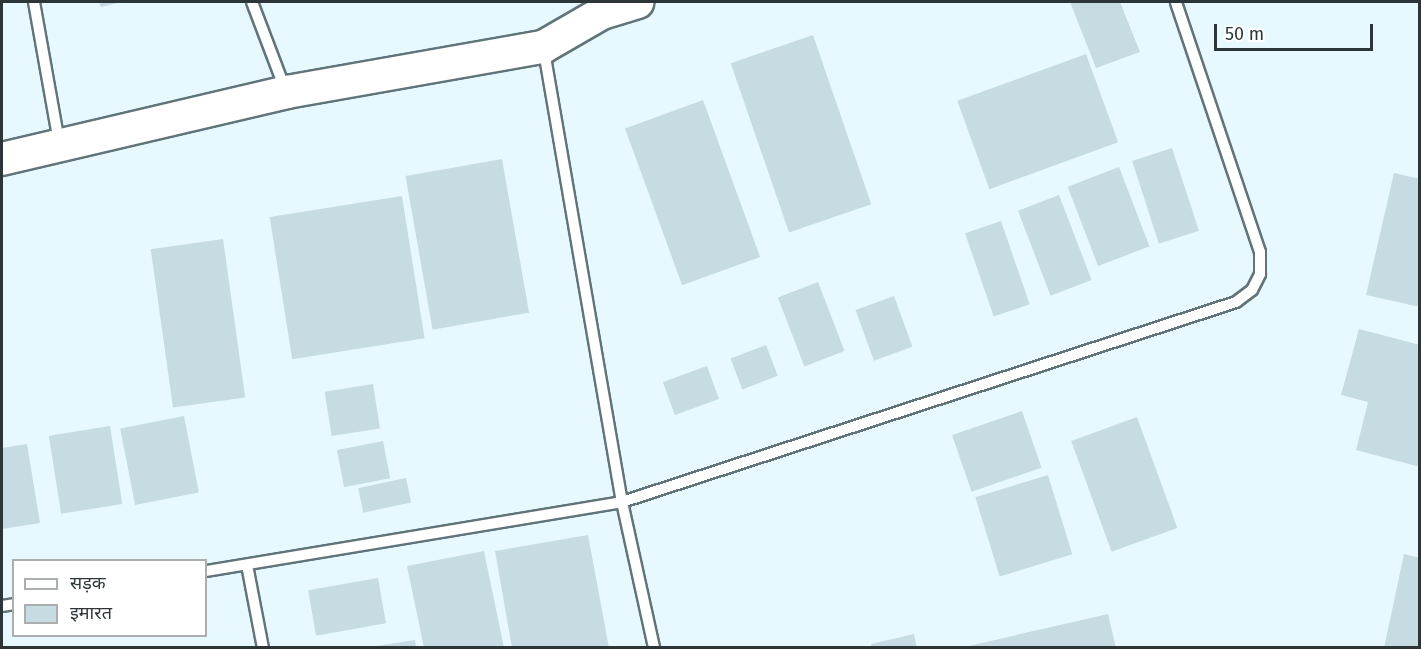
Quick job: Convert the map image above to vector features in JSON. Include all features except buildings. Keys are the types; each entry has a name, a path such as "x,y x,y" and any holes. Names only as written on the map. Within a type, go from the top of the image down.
{"street":[{"path":"2,159 286,92 543,47 602,13 637,2"}],"lane":[{"path":"34,2 60,145"},
{"path":"252,2 286,92"},
{"path":"207,572 622,502 1236,302 1252,290 1260,274 1260,252 1176,2"},
{"path":"543,47 622,502 654,648"},
{"path":"247,565 263,648"}]}
